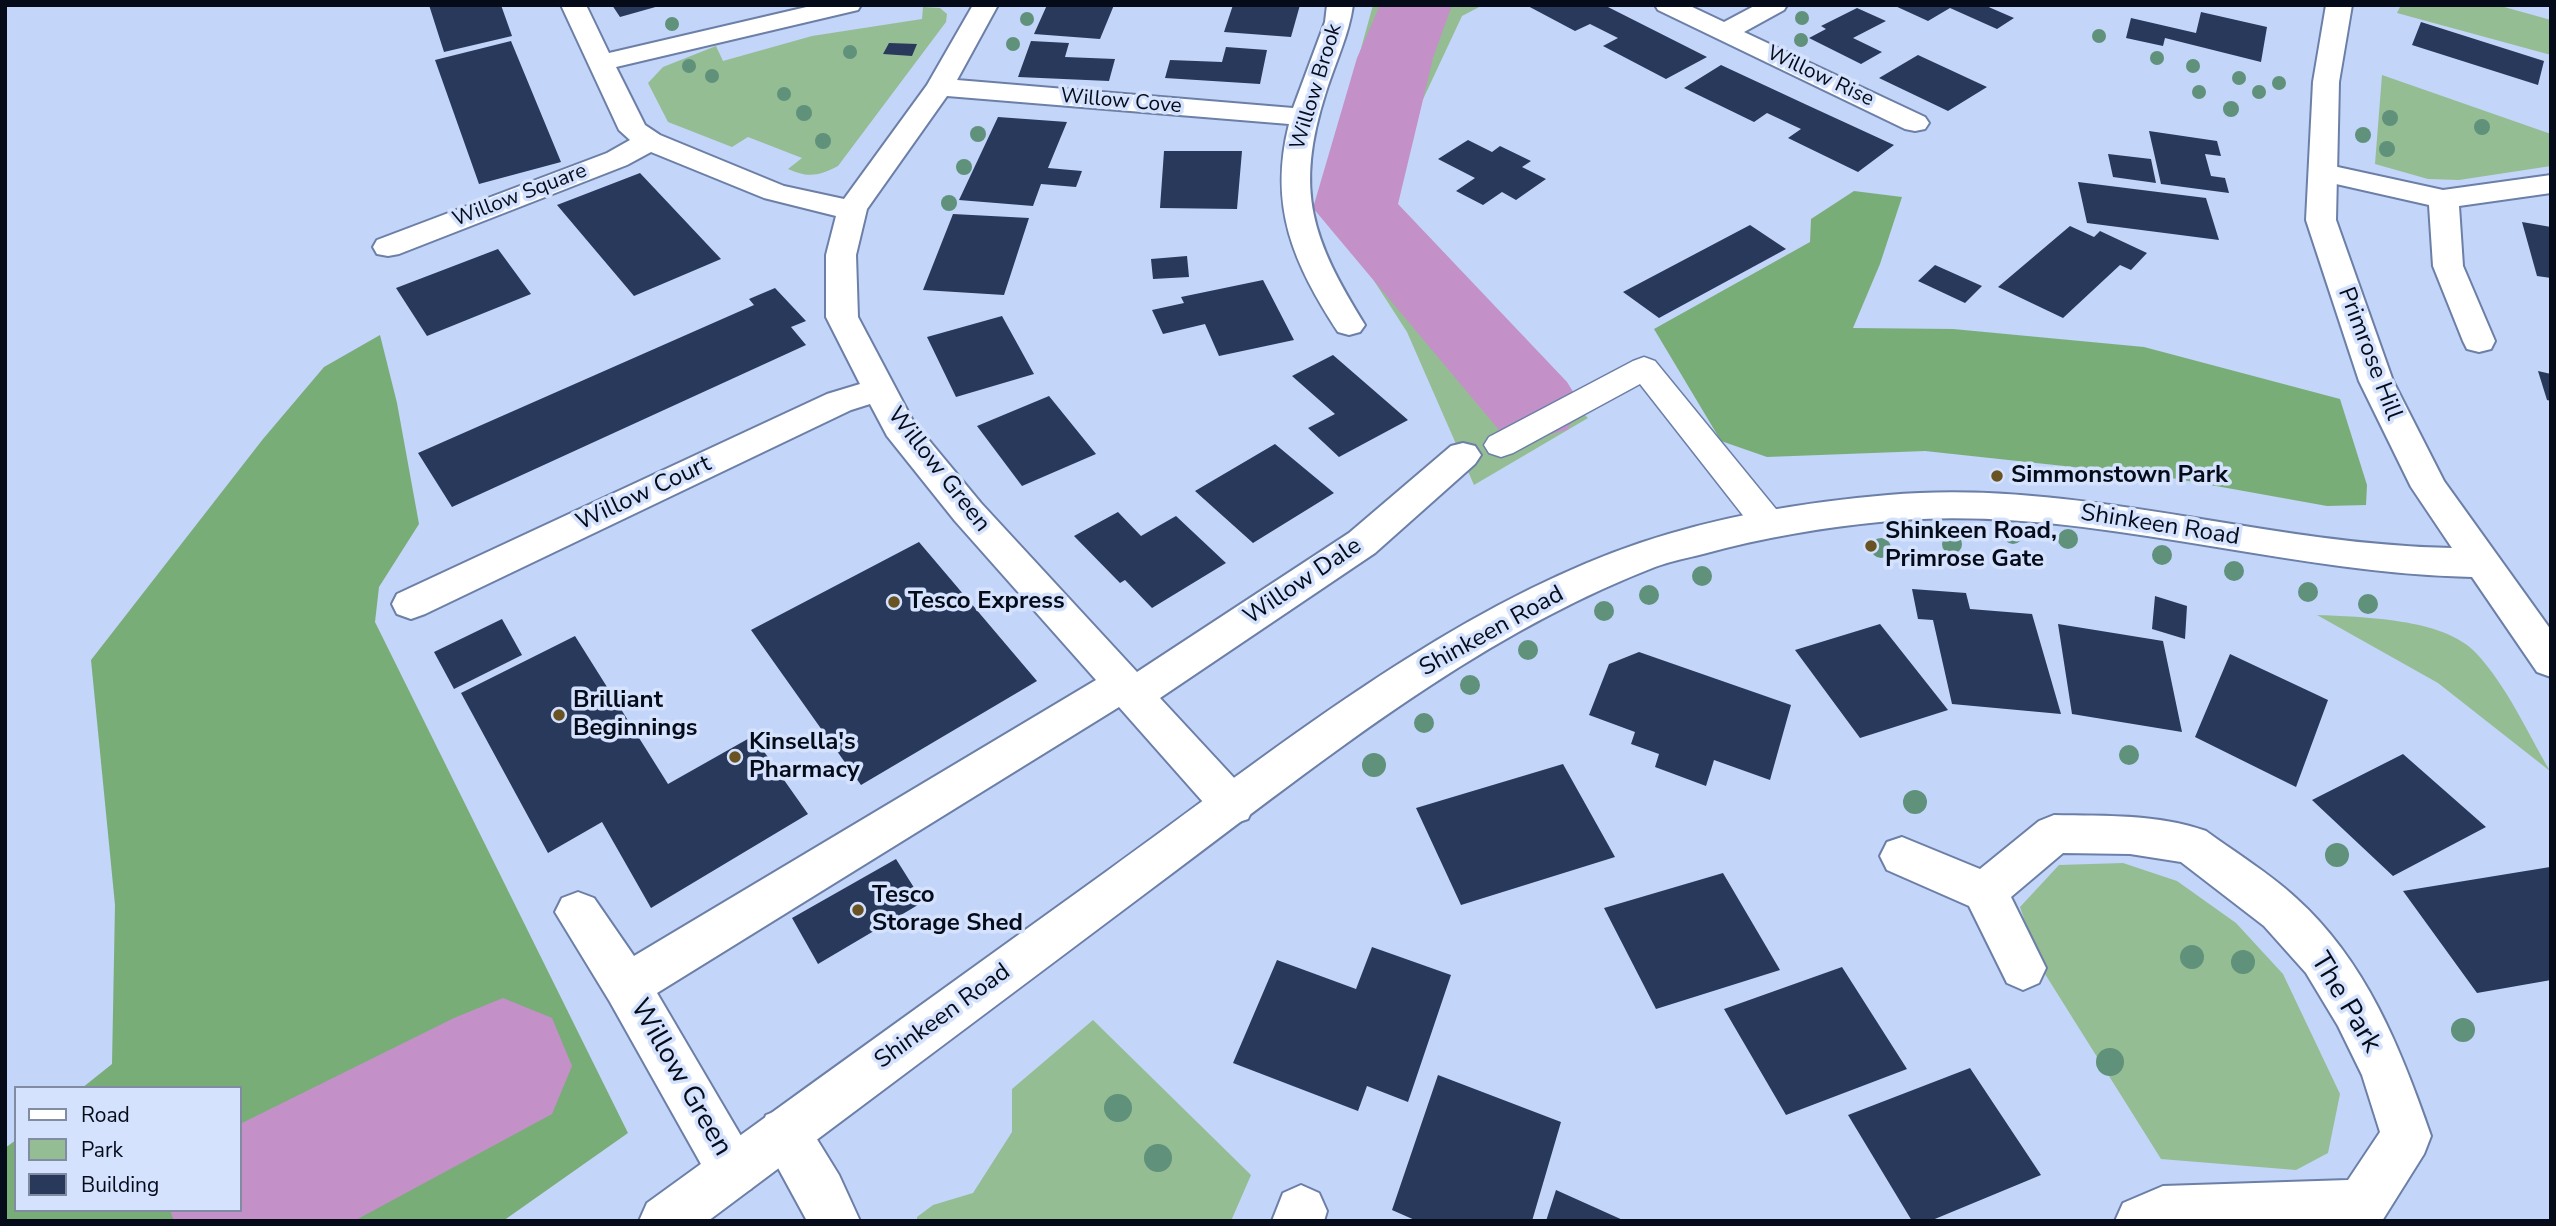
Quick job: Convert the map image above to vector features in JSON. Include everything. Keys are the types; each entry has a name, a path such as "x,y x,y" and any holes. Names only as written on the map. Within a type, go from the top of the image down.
{"street":[{"path":"573,5 633,130 650,141 773,192 824,207 852,209"},
{"path":"601,63 849,5"},
{"name":"Willow Green","path":"986,5 940,87 852,209 841,255 842,317 899,428 968,512 1233,806"},
{"name":"Willow Brook","path":"1340,5 1338,22 1303,117 1293,166 1296,212 1314,265 1349,325"},
{"name":"Willow Rise","path":"1667,5 1915,122"},
{"name":"Willow Rise","path":"1725,32 1775,5"},
{"name":"Primrose Hill","path":"2339,5 2326,82 2321,220 2352,317 2376,382 2429,487 2551,661"},
{"name":"Willow Cove","path":"940,87 1303,117"},
{"name":"Willow Square","path":"388,247 617,159 650,141"},
{"path":"2324,173 2443,199 2551,184"},
{"path":"2443,199 2447,220 2448,266 2479,341"},
{"name":"Willow Court","path":"411,604 839,402 879,390"},
{"name":"Willow Dale","path":"1128,689 1362,543 1463,455"},
{"name":"Shinkeen Road","path":"665,1221 1383,694 1532,605 1649,554 1768,523 1890,508 1963,505 2068,512 2315,551 2429,562 2482,563"},
{"name":"Willow Green","path":"627,986 1128,689"},
{"name":"The Park","path":"1985,892 2054,834 2130,835 2191,845 2280,912 2322,958 2356,1010 2384,1069 2406,1136 2362,1205 2163,1212 2141,1221"},
{"path":"1902,856 1985,892 2024,968"},
{"name":"Willow Green","path":"578,912 627,986 733,1171"},
{"path":"784,1133 821,1193 834,1221"}],"lane":[{"path":"1501,445 1644,368 1768,523"}],"green space":[{"path":"1373,5 1483,5 1462,16 1373,206 1588,418 1474,485 1407,332 1320,197"},
{"path":"2401,5 2497,5 2551,20 2551,55 2397,13"},
{"path":"923,7 940,8 947,14 946,22 838,166 819,174 808,175 788,169 802,158 748,137 732,147 668,122 648,83 663,67 716,46 723,61 812,36 922,19"},
{"path":"2382,75 2551,134 2551,166 2459,180 2428,179 2375,164"},
{"path":"1854,191 1902,197 1880,264 1853,328 1953,329 2144,347 2340,399 2367,485 2366,505 2327,506 2166,477 1925,451 1767,457 1721,441 1654,329 1810,242 1811,219"},
{"path":"380,335 397,403 419,524 379,587 375,622 628,1133 503,1221 5,1221 5,1148 14,1141 14,1212 242,1212 242,1086 84,1086 112,1064 115,905 91,660 263,439 324,367"},
{"path":"2317,615 2401,622 2423,626 2462,641 2476,653 2497,680 2550,771 2438,683"},
{"path":"2123,863 2177,881 2236,923 2283,974 2340,1094 2328,1153 2296,1170 2161,1159 2040,966 2020,907 2059,865"},
{"path":"1093,1020 1251,1175 1231,1221 917,1221 917,1217 933,1205 973,1193 1012,1132 1012,1089"}],"building":[{"path":"429,5 501,5 512,36 444,52"},
{"path":"612,5 659,5 659,6 620,17"},
{"path":"1047,5 1114,5 1100,39 1034,34"},
{"path":"1233,5 1300,5 1291,37 1224,32"},
{"path":"1526,5 1604,5 1707,57 1666,79 1603,46 1618,38 1590,24 1575,31"},
{"path":"1893,5 1984,5 2014,18 1997,29 1950,8 1928,21"},
{"path":"1857,8 1886,21 1853,38 1882,52 1861,64 1809,38 1826,29 1821,26"},
{"path":"2201,12 2267,27 2261,62 2165,38 2163,46 2126,38 2131,18 2196,33"},
{"path":"2421,22 2544,61 2538,85 2412,45"},
{"path":"511,41 561,162 479,184 435,60"},
{"path":"1031,41 1069,43 1065,57 1115,59 1109,81 1018,77"},
{"path":"889,43 917,44 912,56 883,54"},
{"path":"1226,47 1267,50 1260,84 1165,78 1170,60 1222,62"},
{"path":"1918,55 1987,87 1948,111 1879,78"},
{"path":"1721,65 1894,145 1858,172 1788,138 1801,129 1767,113 1754,122 1684,88"},
{"path":"998,117 1067,122 1048,168 1082,171 1076,187 1041,184 1033,206 959,200"},
{"path":"2149,131 2217,141 2221,156 2205,154 2211,176 2225,178 2229,193 2161,184"},
{"path":"1468,140 1492,152 1500,146 1531,161 1522,167 1546,179 1516,200 1502,192 1483,205 1456,191 1475,178 1438,159"},
{"path":"1164,151 1242,151 1237,209 1160,208"},
{"path":"2108,154 2151,159 2156,183 2113,177"},
{"path":"640,173 721,259 634,296 557,205"},
{"path":"2078,182 2206,198 2219,240 2087,223"},
{"path":"953,214 1029,218 1004,295 923,290"},
{"path":"2522,222 2551,227 2551,278 2537,276"},
{"path":"1750,225 1786,249 1659,318 1623,292"},
{"path":"2070,226 2094,237 2100,231 2147,253 2131,270 2120,265 2063,318 1998,287"},
{"path":"498,249 531,294 427,336 396,288"},
{"path":"1187,256 1189,277 1153,279 1151,259"},
{"path":"1935,265 1982,286 1965,303 1918,281"},
{"path":"1263,280 1294,340 1219,356 1205,324 1163,334 1152,310 1184,303 1181,297"},
{"path":"775,288 806,321 791,327 806,345 452,507 418,453 754,305 749,299"},
{"path":"1002,316 1034,374 956,397 927,337"},
{"path":"1333,355 1408,420 1339,457 1308,428 1335,414 1292,376"},
{"path":"2538,371 2551,374 2551,401 2547,400"},
{"path":"1049,396 1096,454 1022,486 977,426"},
{"path":"1275,444 1334,493 1253,543 1195,491"},
{"path":"1118,512 1141,536 1176,516 1226,563 1152,608 1125,580 1120,583 1074,536"},
{"path":"919,542 1037,681 861,785 751,630"},
{"path":"1912,589 1966,593 1970,609 2032,614 2061,714 1952,704 1933,620 1918,619"},
{"path":"2155,596 2187,606 2185,639 2152,629"},
{"path":"502,619 522,655 454,689 434,652"},
{"path":"1880,624 1948,710 1860,738 1795,650"},
{"path":"2058,624 2163,641 2182,732 2072,714"},
{"path":"575,636 668,784 753,736 808,814 651,908 602,822 548,853 461,693"},
{"path":"1639,652 1791,705 1770,780 1714,760 1706,786 1655,767 1659,754 1631,744 1635,732 1589,715 1609,664"},
{"path":"2230,654 2328,700 2296,787 2195,737"},
{"path":"2403,754 2486,827 2393,876 2312,800"},
{"path":"1563,764 1615,857 1461,905 1416,808"},
{"name":"Tesco Storage Shed","path":"896,859 923,902 818,964 792,918"},
{"path":"2550,867 2551,980 2477,993 2403,891"},
{"path":"1723,873 1780,970 1656,1009 1604,908"},
{"path":"1372,947 1451,975 1408,1102 1367,1086 1358,1111 1233,1063 1277,960 1356,989"},
{"path":"1842,967 1907,1069 1786,1115 1724,1009"},
{"path":"1970,1068 2041,1175 1930,1221 1912,1221 1848,1115"},
{"path":"1438,1075 1561,1122 1532,1221 1417,1221 1392,1210"},
{"path":"1556,1190 1625,1221 1546,1221"}],"waterway":[{"path":"1416,5 1395,58 1355,208 1533,406"},
{"path":"242,1201 503,1066"}],"place":[{"name":"Simmonstown Park","path":"1997,476"},
{"name":"Shinkeen Road, Primrose Gate","path":"1871,546"},
{"name":"Tesco Express","path":"894,602"},
{"name":"Brilliant Beginnings","path":"559,715"},
{"name":"Kinsella's Pharmacy","path":"735,757"},
{"name":"Tesco Storage Shed","path":"858,910"}]}
